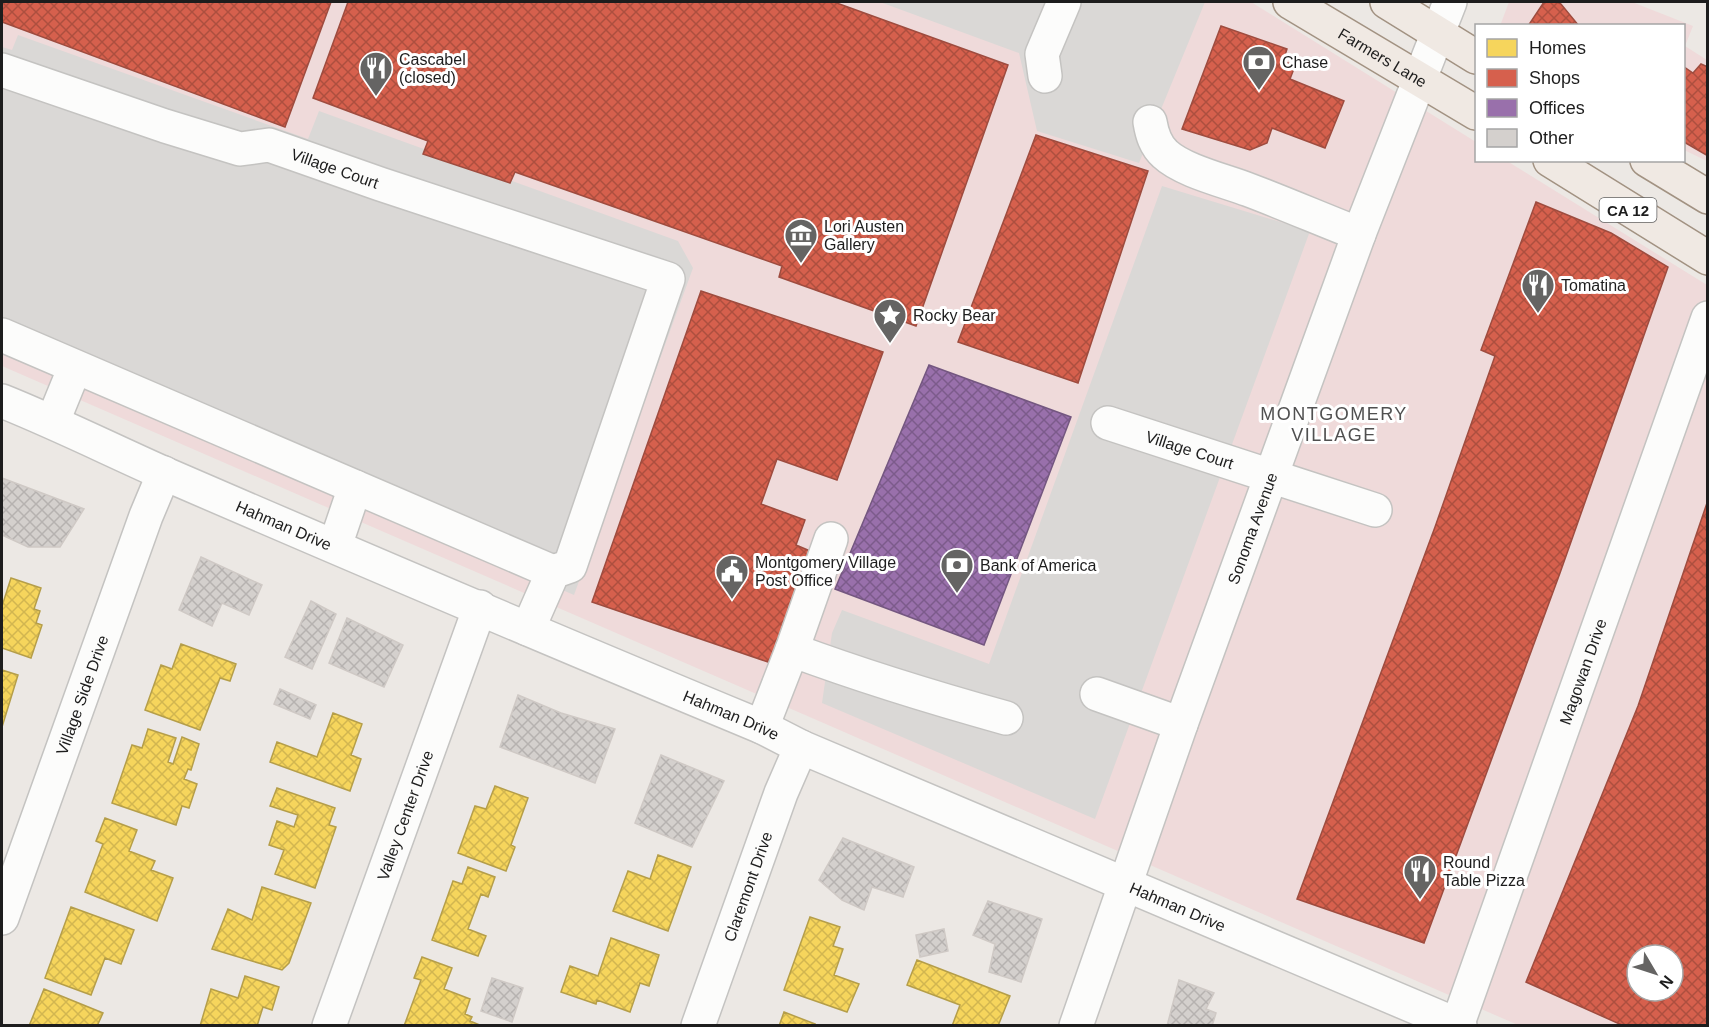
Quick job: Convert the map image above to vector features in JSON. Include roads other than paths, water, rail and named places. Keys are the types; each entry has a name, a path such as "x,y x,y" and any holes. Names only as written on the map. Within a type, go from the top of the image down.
{"main road":[{"name":"Farmers Lane","path":"1290,2 1475,112"},
{"path":"1387,2 1475,56"},
{"name":"CA 12","path":"1553,162 1707,258"},
{"path":"1650,162 1707,197"}],"street":[{"path":"1045,76 1042,54 1064,2"},
{"name":"Sonoma Avenue","path":"1076,1026 1181,724 1359,234 1450,2"},
{"name":"Village Court","path":"2,70 240,149 269,145 391,188 668,279 570,566 553,572"},
{"path":"1150,122 1153,137 1172,159 1204,174 1359,234"},
{"name":"Magowan Drive","path":"1458,1025 1707,318"},
{"path":"2,335 553,572 528,629"},
{"path":"53,421 75,367"},
{"name":"Hahman Drive","path":"2,401 53,421 164,473 762,727 801,747 1458,1025"},
{"name":"Village Court","path":"1108,423 1375,510"},
{"name":"Village Side Drive","path":"2,918 146,516 164,473"},
{"path":"335,546 355,488"},
{"path":"762,727 831,539"},
{"name":"Valley Center Drive","path":"329,1026 480,607"},
{"path":"792,650 847,670 1006,718"},
{"path":"1097,694 1181,724"},
{"name":"Claremont Drive","path":"698,1026 781,794 801,747"}],"place":[{"name":"Chase","path":"1259,91"},
{"name":"Cascabel (closed)","path":"376,97"},
{"name":"Lori Austen Gallery","path":"801,264"},
{"name":"Tomatina","path":"1538,314"},
{"name":"Rocky Bear","path":"890,344"},
{"name":"Bank of America","path":"957,594"},
{"name":"Montgomery Village Post Office","path":"732,600"},
{"name":"Round Table Pizza","path":"1420,900"}],"district":[{"name":"MONTGOMERY VILLAGE","path":"1334,424"}]}
